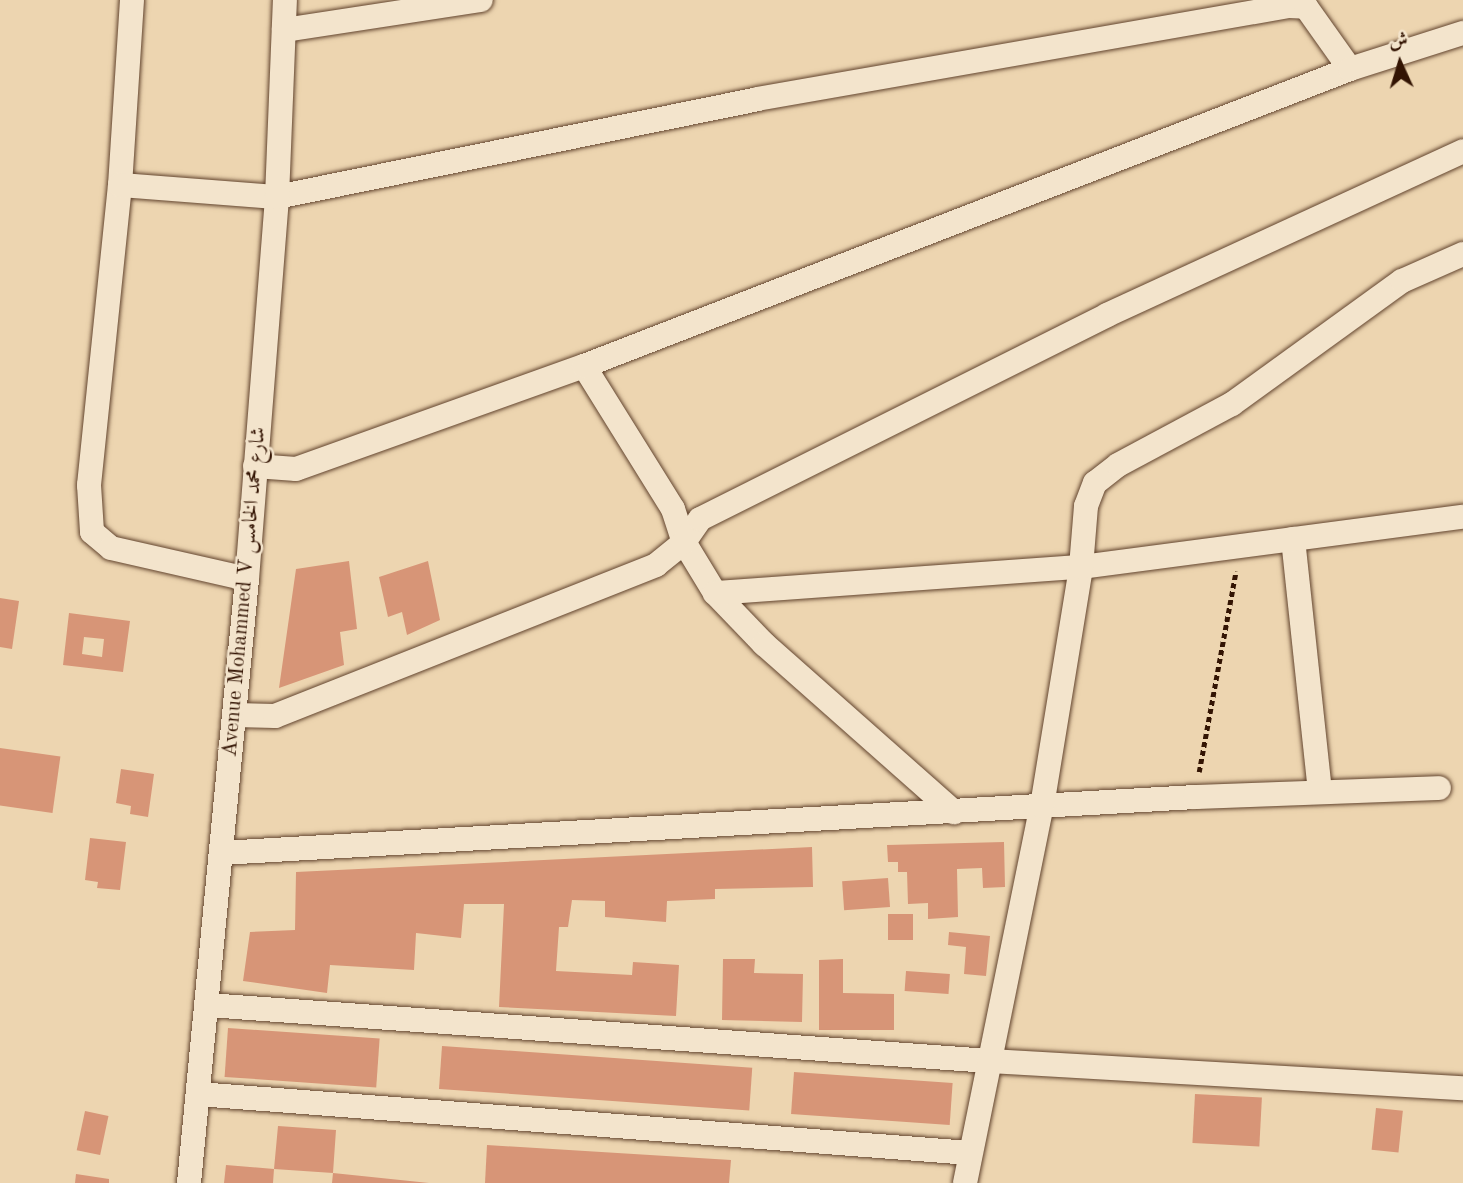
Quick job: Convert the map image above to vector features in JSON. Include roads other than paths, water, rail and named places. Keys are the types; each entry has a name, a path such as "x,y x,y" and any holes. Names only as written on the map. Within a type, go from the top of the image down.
{"street":[{"path":"132,0 120,185 89,485 92,532 111,548 247,579"},
{"name":"Avenue Mohammed V شارع محمد الخامس","path":"189,1183 247,579 277,197 285,0"},
{"path":"284,30 481,0"},
{"path":"120,185 277,197 757,99 1289,6 1306,6 1350,69"},
{"path":"256,466 296,469 584,366 1350,69 1463,33"},
{"path":"235,715 275,716 656,565 684,542 700,519 1107,315 1463,151"},
{"path":"965,1183 1042,806 1081,567 1086,506 1095,483 1118,466 1232,404 1402,281 1463,254"},
{"path":"584,366 673,509 684,542 715,593 764,644 954,812"},
{"path":"715,593 1081,567 1463,517"},
{"path":"1293,539 1320,792"},
{"path":"221,853 1195,797 1439,788"},
{"path":"208,1005 989,1061 1463,1088"},
{"path":"198,1094 971,1153"}]}
